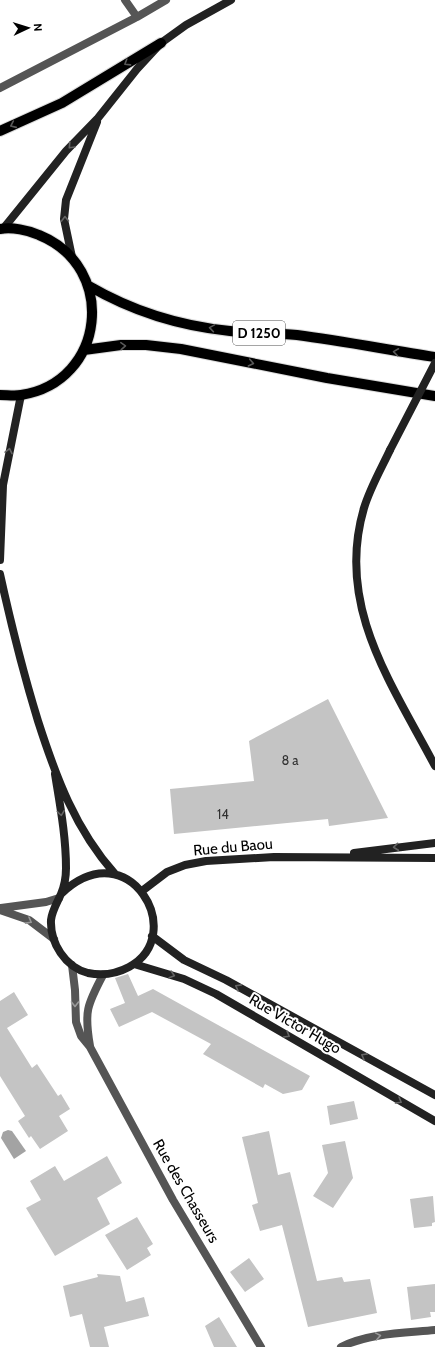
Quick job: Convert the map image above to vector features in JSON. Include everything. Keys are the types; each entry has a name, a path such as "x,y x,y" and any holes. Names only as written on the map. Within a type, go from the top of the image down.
{"main road":[{"path":"0,131 62,103 161,43"},
{"path":"0,395 21,395 46,388 68,372 84,350 92,330 93,308 89,286 82,271 72,257 53,240 28,231 1,229"},
{"name":"D 1250","path":"89,286 111,299 146,313 179,323 229,331 297,335 435,357"},
{"name":"D 1250","path":"84,350 121,345 146,345 181,349 327,378 435,396"}],"street":[{"path":"125,0 137,17"},
{"path":"0,88 137,17 166,0"},
{"path":"1,229 66,151 98,118 137,69 161,43 186,26 231,0"},
{"path":"72,257 64,219 66,200 98,118"},
{"path":"435,364 369,493 359,527 357,550 360,605 365,626 374,650 435,766"},
{"path":"0,560 3,485 21,395"},
{"path":"0,574 24,676 55,774 66,846 66,871 60,896 51,919 54,940 61,954 72,965 87,973 103,975 120,972 134,964 146,952 152,936 154,919 149,902 142,891 128,880 115,874 101,873 73,882 60,896 46,902 0,909"},
{"path":"55,774 88,840 100,858 115,874"},
{"name":"Rue du Baou","path":"335,856 435,843"},
{"name":"Rue du Baou","path":"142,891 167,872 185,865 206,861 274,857 335,856 435,858"},
{"path":"0,909 29,920 54,940"},
{"name":"Rue Victor Hugo","path":"152,936 184,960 226,980 435,1095"},
{"name":"Rue Victor Hugo","path":"134,964 184,979 216,994 435,1121"},
{"name":"Rue des Chasseurs","path":"72,965 75,990 76,1022 81,1036 90,1047 173,1200 262,1347"},
{"name":"Rue des Chasseurs","path":"90,1047 86,1013 92,995 103,975"},
{"path":"340,1347 361,1339 435,1330"}],"shaded area":[{"path":"8,1130 12,1131 26,1151 14,1159 1,1138 3,1132"}],"building":[{"path":"328,699 388,818 329,826 328,819 174,834 170,789 254,781 249,741"},
{"path":"128,974 138,996 153,989 310,1076 302,1090 283,1094 265,1084 263,1088 203,1054 211,1044 152,1012 119,1027 110,1009 125,1003 115,978"},
{"path":"14,992 28,1015 7,1028 32,1068 37,1064 58,1096 61,1094 70,1109 59,1116 68,1131 40,1149 31,1136 29,1138 18,1121 25,1116 0,1076 0,1001"},
{"path":"354,1101 358,1119 330,1125 327,1106"},
{"path":"269,1131 278,1175 290,1172 317,1281 342,1277 344,1282 370,1279 377,1313 308,1327 282,1225 260,1231 252,1205 258,1203 242,1137"},
{"path":"345,1141 353,1178 333,1208 313,1196 328,1173 322,1145"},
{"path":"107,1156 122,1183 97,1198 110,1224 55,1256 26,1208 41,1200 30,1181 55,1166 64,1181"},
{"path":"433,1196 435,1222 432,1223 432,1226 414,1228 410,1199"},
{"path":"137,1217 153,1244 147,1248 151,1255 127,1270 105,1235"},
{"path":"249,1258 264,1279 245,1292 230,1272"},
{"path":"97,1274 120,1276 126,1302 144,1297 149,1316 104,1327 109,1347 90,1347 82,1314 70,1317 63,1286 98,1277"},
{"path":"435,1284 435,1312 430,1312 431,1317 411,1320 407,1287"},
{"path":"219,1317 237,1347 214,1347 205,1326"}]}
